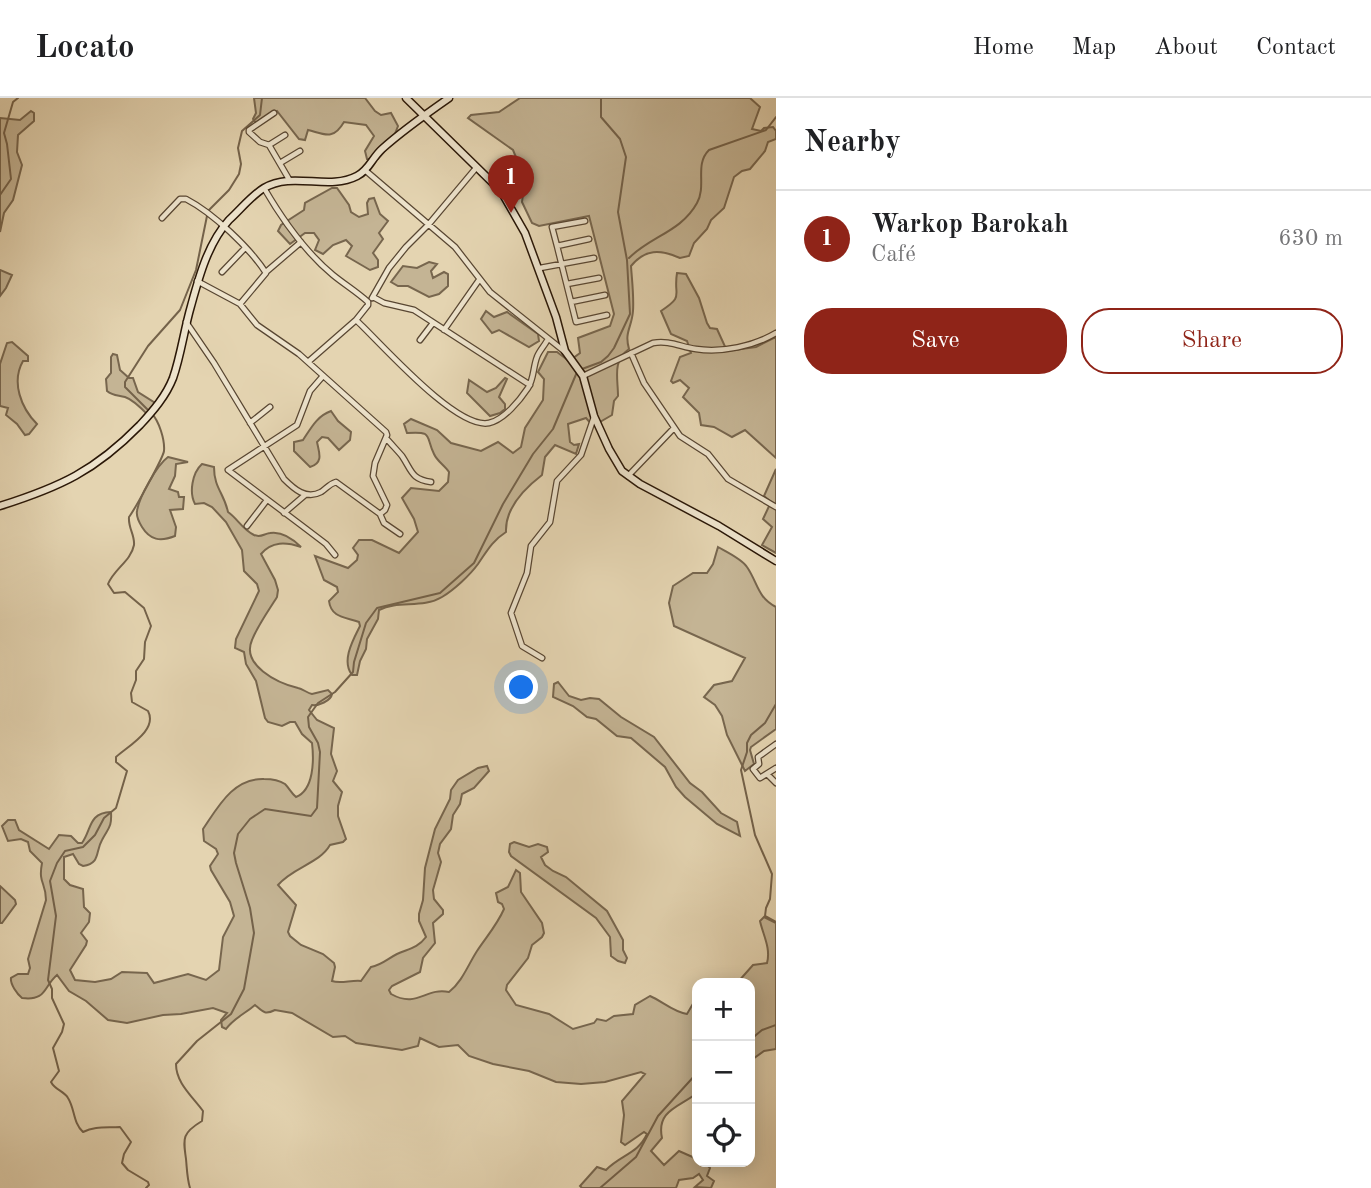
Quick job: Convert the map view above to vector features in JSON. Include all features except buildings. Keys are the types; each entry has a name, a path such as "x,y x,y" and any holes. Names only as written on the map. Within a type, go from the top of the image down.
{"street":[{"path":"406,98 501,191 525,233 540,268 565,351 580,372 594,416 609,449 628,477 776,561"},
{"path":"0,506 43,492 92,468 121,444 151,413 166,394 173,377 185,321 223,227 264,188 290,181 338,182 366,170 379,151 449,98"},
{"path":"274,113 249,130 253,137 269,145 290,181"},
{"path":"269,145 285,135"},
{"path":"280,163 300,151"},
{"path":"308,362 356,320 396,260 476,168"},
{"path":"366,170 455,247 490,292 565,351"},
{"path":"264,188 279,215 301,242 331,273 368,302"},
{"path":"162,218 183,198 189,200 223,227 266,272"},
{"path":"585,220 552,227 576,322 607,315"},
{"path":"557,246 589,239"},
{"path":"240,304 266,272 301,242"},
{"path":"222,272 245,248"},
{"path":"540,268 594,258"},
{"path":"566,284 599,278"},
{"path":"444,330 479,280"},
{"path":"201,283 240,304 257,324 308,362 386,432 373,476 387,505 380,514"},
{"path":"571,302 605,295"},
{"path":"373,297 384,303 412,308 530,385"},
{"path":"356,320 443,403 470,419 488,424 501,418 530,385 536,358 548,339"},
{"path":"185,321 284,478 293,488 305,495"},
{"path":"420,340 433,323"},
{"path":"580,372 662,341 701,350 742,346 776,333"},
{"path":"631,353 644,383 674,428 687,441 708,454 728,479 776,507"},
{"path":"323,376 310,391 297,425 228,470 326,544 335,555"},
{"path":"250,423 270,407"},
{"path":"542,658 529,653 522,646 512,618 512,609 527,573 531,546 550,522 556,481 578,460 594,416"},
{"path":"628,477 674,428"},
{"path":"386,438 413,475 420,480 431,482"},
{"path":"284,513 305,495 319,493 336,482 380,514 384,523 400,534"},
{"path":"247,526 267,500"},
{"path":"776,744 758,757 759,764 753,769 759,778 776,768"},
{"path":"766,774 776,783"}],"shaded area":[{"path":"254,98 365,98 381,115 391,113 398,126 391,144 378,159 367,159 365,151 374,136 366,125 344,122 332,134 308,130 305,140 299,139 277,111 256,123 253,119 256,113"},
{"path":"520,98 750,98 760,107 752,129 761,131 773,127 776,139 768,142 765,151 750,169 734,177 724,208 694,243 689,256 680,258 653,252 642,256 631,266 633,305 627,338 629,349 618,364 618,396 614,401 612,415 593,426 586,418 568,424 570,442 579,444 576,454 555,445 545,457 542,475 523,492 512,507 506,532 493,543 475,568 457,586 434,601 394,605 379,610 357,675 352,675 348,657 360,626 359,622 336,614 330,607 329,601 338,592 337,587 324,580 315,556 348,568 357,560 358,555 353,548 359,540 372,540 399,553 418,532 402,498 411,488 439,491 448,482 449,472 435,457 427,436 407,433 404,424 411,419 437,430 451,443 481,451 498,442 513,453 521,447 525,428 543,400 544,379 538,372 548,352 557,352 569,361 580,353 578,338 610,326 614,314 589,216 539,226 532,223 522,202 525,179 513,150 468,118 471,115 499,112"},
{"path":"31,111 34,113 34,121 18,135 17,152 22,165 13,200 4,213 0,232 0,118 20,120"},
{"path":"332,188 337,188 351,212 359,217 368,214 367,203 374,198 380,214 388,221 379,233 383,239 373,253 378,260 378,267 370,270 346,256 352,246 346,240 333,245 323,254 315,250 319,240 314,233 305,233 290,244 278,231 281,225 304,210 305,203"},
{"path":"429,262 437,264 431,271 433,278 444,272 448,274 448,286 439,294 429,297 408,286 398,286 391,282 403,266 417,268"},
{"path":"0,270 12,275 0,296"},
{"path":"677,273 686,274 699,298 707,323 710,328 717,329 727,351 756,347 776,337 776,458 745,430 732,437 714,427 701,425 699,413 683,397 689,388 680,380 673,383 671,381 680,357 691,353 687,341 671,334 661,311 676,298"},
{"path":"486,311 494,317 507,312 538,334 539,341 529,347 499,330 492,333 481,319"},
{"path":"12,342 28,356 28,361 23,361 20,369 18,386 22,403 37,424 25,435 6,415 8,408 0,406 0,364 7,343"},
{"path":"113,354 117,355 120,370 133,378 138,392 160,406 150,417 132,400 107,391 106,379 111,373"},
{"path":"507,379 499,397 505,404 505,409 500,413 490,416 467,393 469,380 487,392 496,388"},
{"path":"331,411 351,432 350,440 339,450 328,438 322,437 317,442 319,460 310,467 294,451 294,442 303,440 318,419"},
{"path":"168,457 188,462 176,464 175,476 169,489 178,492 179,497 184,497 183,509 170,510 176,527 175,536 160,539 145,531 137,513 149,482"},
{"path":"202,464 214,467 228,512 246,530 258,536 268,533 283,534 301,547 279,544 261,554 278,590 277,597 260,623 250,649 256,665 280,682 312,694 328,690 332,694 327,701 312,705 309,710 317,720 334,728 331,754 337,771 333,781 342,792 338,816 346,839 330,845 319,857 278,885 296,905 288,932 290,936 334,963 332,981 338,982 361,981 371,967 420,944 426,937 419,914 423,900 425,868 435,829 458,780 478,768 487,766 489,771 474,788 462,794 460,804 453,815 451,829 440,844 438,853 441,862 433,890 434,899 443,914 433,923 435,943 423,958 420,972 392,986 389,990 391,994 415,999 434,992 449,992 454,988 501,915 504,909 498,902 496,893 508,887 516,870 520,873 521,892 542,923 544,933 532,945 528,958 507,985 506,990 516,1005 549,1014 573,1029 594,1023 597,1019 606,1021 614,1016 633,1014 635,1005 650,996 687,1014 692,1005 692,1096 666,1115 661,1129 662,1138 651,1151 664,1165 679,1151 692,1157 692,1167 709,1167 707,1176 714,1181 711,1188 695,1187 703,1180 699,1174 693,1178 679,1180 676,1188 580,1186 597,1167 606,1170 634,1150 647,1134 644,1132 625,1145 621,1142 624,1115 622,1101 645,1074 641,1072 605,1082 556,1082 529,1071 469,1056 458,1045 439,1047 420,1038 418,1046 402,1050 356,1043 345,1036 333,1037 292,1013 275,1010 264,1012 255,1005 226,1029 222,1027 221,1020 227,1013 213,1008 127,1023 108,1020 86,1001 69,991 57,975 44,992 36,997 22,998 16,991 11,978 18,974 28,974 28,959 46,900 41,875 42,863 30,851 28,842 21,839 8,841 2,826 8,820 15,820 19,830 49,849 59,835 71,836 78,843 82,843 94,819 98,815 111,812 110,825 93,862 83,866 73,854 64,857 64,879 70,885 83,889 84,907 90,913 89,922 81,933 87,941 86,945 70,970 75,980 95,982 111,979 122,972 147,973 154,983 188,974 206,980 219,970 223,937 234,916 230,902 211,870 210,866 218,854 216,849 204,841 203,829 228,795 244,783 264,779 278,781 285,784 296,797 310,781 313,766 312,743 302,734 295,722 282,726 268,722 244,652 235,648 236,639 259,591 257,584 244,571 242,550 226,522 212,507 204,503 195,504 192,483"},
{"path":"776,469 776,553 762,545 772,527 763,519 771,502 764,496"},
{"path":"718,547 745,564 761,594 776,607 776,729 751,747 754,764 745,771 727,735 722,716 715,705 704,697 714,685 732,681 745,658 674,626 669,603 673,586 693,573 707,573"},
{"path":"558,682 569,696 581,700 599,699 621,717 654,737 690,783 721,813 737,822 740,836 717,824 685,797 665,767 631,738 617,736 596,719 587,717 573,706 553,697 554,684"},
{"path":"514,842 529,847 538,844 547,847 548,852 541,857 545,865 566,877 607,911 623,940 623,950 627,958 625,963 611,956 610,937 596,918 511,856 510,844"},
{"path":"0,886 16,904 2,923 0,923"},
{"path":"764,917 776,923 776,1049 764,1051 755,1057 755,978 741,978 753,965 767,963 767,947 760,921"}],"waterway":[{"path":"0,195 11,179 4,133 13,102 18,98"},
{"path":"148,410 125,387 125,382 148,346 180,310 196,270 208,211 229,190 239,174 241,164 238,148 242,131 260,115 262,98"},
{"path":"582,369 601,362 608,356 630,314 627,260 618,212 626,157 620,139 601,117 601,98"},
{"path":"629,258 683,221 690,213 700,196 702,162 709,150 766,130 776,117"},
{"path":"190,1188 184,1141 187,1133 202,1121 203,1111 182,1083 176,1064 197,1041 231,1014 244,989 254,933 250,908 234,853 238,834 250,819 265,809 311,816 317,808 320,752 309,727 308,717 318,703 335,692 353,672 366,623 377,608 440,593 474,563 503,504 533,454 553,429 577,372"},
{"path":"146,1188 148,1182 128,1170 122,1163 131,1142 120,1127 83,1132 77,1124 68,1098 51,1082 59,1071 53,1048 64,1024 52,998 48,980 56,916 50,881 57,863 65,851 83,847 95,835 104,818 116,808 127,771 116,762 116,757 140,737 149,725 148,711 132,702 131,693 136,671 144,659 145,642 151,626 144,608 125,592 114,593 108,584 132,551 134,541 129,517 164,451 161,431 152,414"},
{"path":"776,704 765,723 751,735 741,770 755,835 772,874 770,899 765,916 776,922"},
{"path":"755,1036 776,1025"},
{"path":"600,1188 636,1157 658,1116 692,1079"}],"place":[{"name":"Warkop Barokah","path":"511,213"}]}
